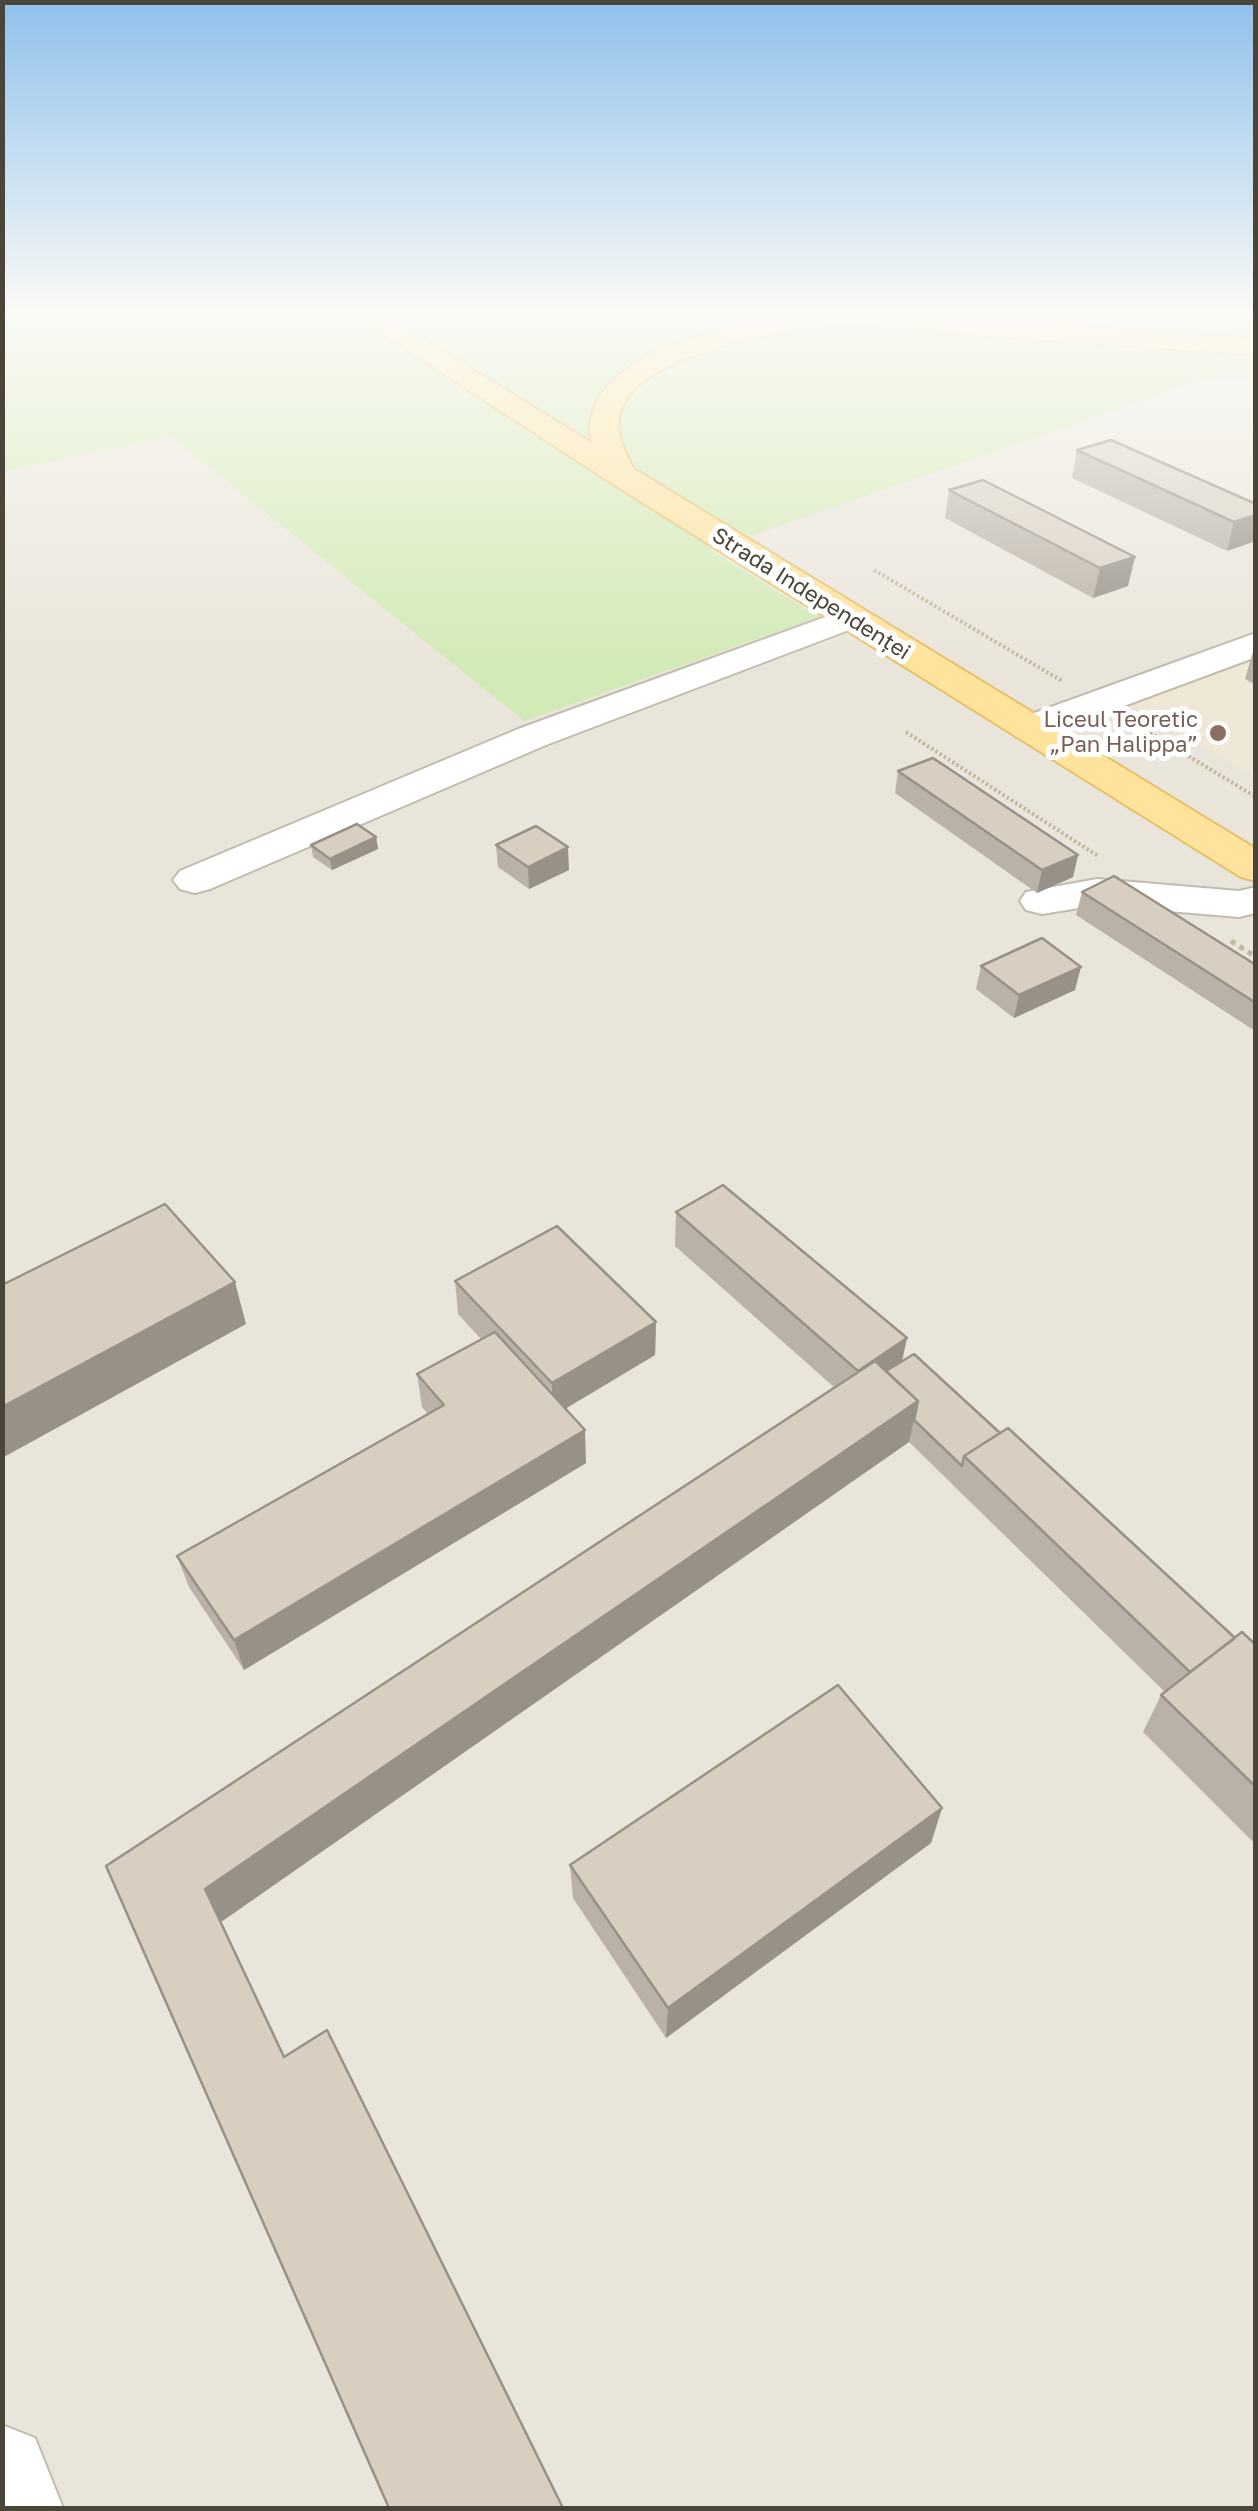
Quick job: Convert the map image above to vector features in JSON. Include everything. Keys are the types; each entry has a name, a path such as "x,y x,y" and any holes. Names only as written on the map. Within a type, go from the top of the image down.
{"main road":[{"name":"Strada Independenței","path":"555,433 1256,868"},
{"path":"604,433 624,478"}],"lane":[{"path":"195,880 532,737 850,618"},
{"path":"1028,728 1256,644"},
{"path":"1042,901 1097,892 1239,904 1256,900"},
{"path":"2,2471 16,2508"}],"path":[{"path":"906,732 1256,956"}],"shaded area":[{"path":"3,433 1255,433 1255,2508 3,2508"},
{"name":"Liceul Teoretic „Pan Halippa”","path":"1255,631 1255,776 1104,690"}],"green space":[{"path":"3,433 1048,433 710,550 819,617 524,721 170,436 3,471"}],"building":[{"path":"1111,440 1256,504 1256,515 1234,522 1077,450"},
{"path":"983,480 1135,557 1100,568 949,490"},
{"path":"933,758 1078,855 1042,870 898,771"},
{"path":"357,824 376,837 330,859 311,845"},
{"path":"536,826 568,847 528,867 496,845"},
{"path":"1114,876 1256,965 1256,1003 1082,892"},
{"path":"1042,938 1081,967 1019,995 981,966"},
{"path":"723,1185 907,1338 858,1371 676,1212"},
{"path":"165,1204 235,1282 2,1407 2,1285"},
{"path":"557,1226 656,1322 552,1383 455,1281"},
{"path":"495,1332 585,1430 234,1640 177,1556 444,1405 417,1374"},
{"path":"914,1354 1000,1433 964,1456 962,1466 914,1420 918,1401 886,1371"},
{"path":"875,1361 918,1401 205,1889 284,2057 327,2030 563,2508 389,2508 106,1866"},
{"path":"1008,1428 1235,1638 1190,1672 964,1456"},
{"path":"1242,1632 1256,1645 1256,1787 1161,1695"},
{"path":"838,1685 942,1808 668,2008 570,1865"}],"place":[{"name":"Liceul Teoretic „Pan Halippa”","path":"1218,733"}]}
